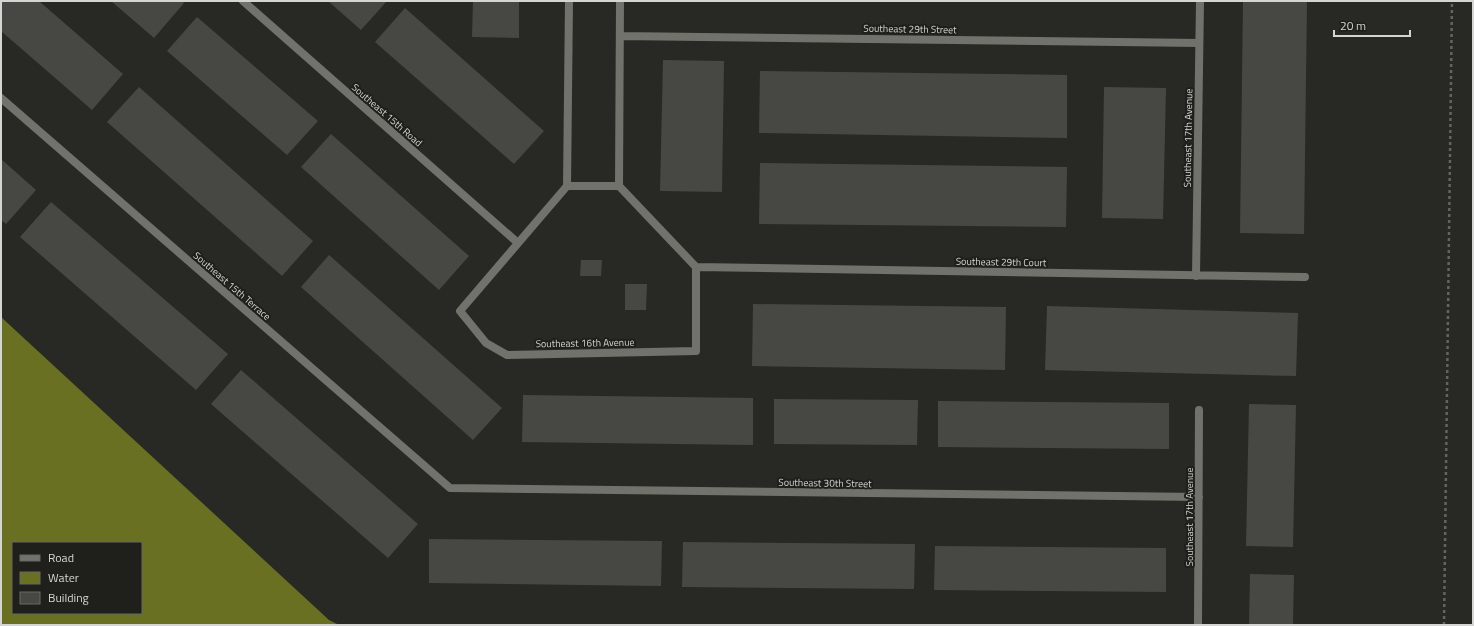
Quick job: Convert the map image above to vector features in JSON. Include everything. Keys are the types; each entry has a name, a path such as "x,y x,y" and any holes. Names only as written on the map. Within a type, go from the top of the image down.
{"street":[{"name":"Southeast 15th Road","path":"243,1 518,243"},
{"path":"569,1 567,186 619,186"},
{"path":"620,1 619,186 696,267"},
{"name":"Southeast 17th Avenue","path":"1196,276 1200,1"},
{"name":"Southeast 29th Street","path":"620,36 1199,43"},
{"name":"Southeast 15th Terrace","path":"1,98 450,488"},
{"name":"Southeast 16th Avenue","path":"567,186 460,310 486,342 507,355 696,351 696,267"},
{"name":"Southeast 29th Court","path":"696,267 1305,277"},
{"name":"Southeast 17th Avenue","path":"1198,625 1200,410"},
{"name":"Southeast 30th Street","path":"450,488 1199,497"}],"path":[{"path":"1444,625 1452,1"}],"water":[{"path":"1,317 329,620 339,625 1,625"}],"building":[{"path":"1,1 39,1 123,74 92,110 1,31"},
{"path":"111,1 182,1 184,3 154,38"},
{"path":"328,1 387,1 361,30"},
{"path":"473,1 519,1 519,38 472,37"},
{"path":"1243,1 1307,1 1304,234 1240,233"},
{"path":"405,8 544,131 514,164 375,42"},
{"path":"197,17 318,121 287,155 167,51"},
{"path":"663,60 724,61 722,192 660,191"},
{"path":"760,71 1067,75 1067,138 759,133"},
{"path":"139,87 313,241 282,276 107,122"},
{"path":"1104,87 1166,88 1163,219 1102,218"},
{"path":"331,134 469,256 439,290 301,167"},
{"path":"1,159 36,190 6,224 1,220"},
{"path":"760,163 1067,167 1066,227 759,224"},
{"path":"51,202 228,354 196,390 20,237"},
{"path":"329,255 502,408 473,440 301,287"},
{"path":"581,260 602,260 601,276 580,276"},
{"path":"625,284 647,284 646,310 625,310"},
{"path":"753,304 1006,307 1005,370 752,366"},
{"path":"1047,306 1298,313 1296,376 1045,370"},
{"path":"241,370 418,524 388,558 211,404"},
{"path":"523,395 753,398 753,445 522,442"},
{"path":"774,399 918,400 917,445 774,444"},
{"path":"938,401 1169,403 1169,449 938,447"},
{"path":"1249,404 1296,405 1293,547 1246,546"},
{"path":"429,539 662,541 661,586 429,583"},
{"path":"683,542 915,544 914,589 682,587"},
{"path":"935,546 1166,548 1166,592 934,590"},
{"path":"1250,574 1294,575 1293,625 1249,625"}]}
